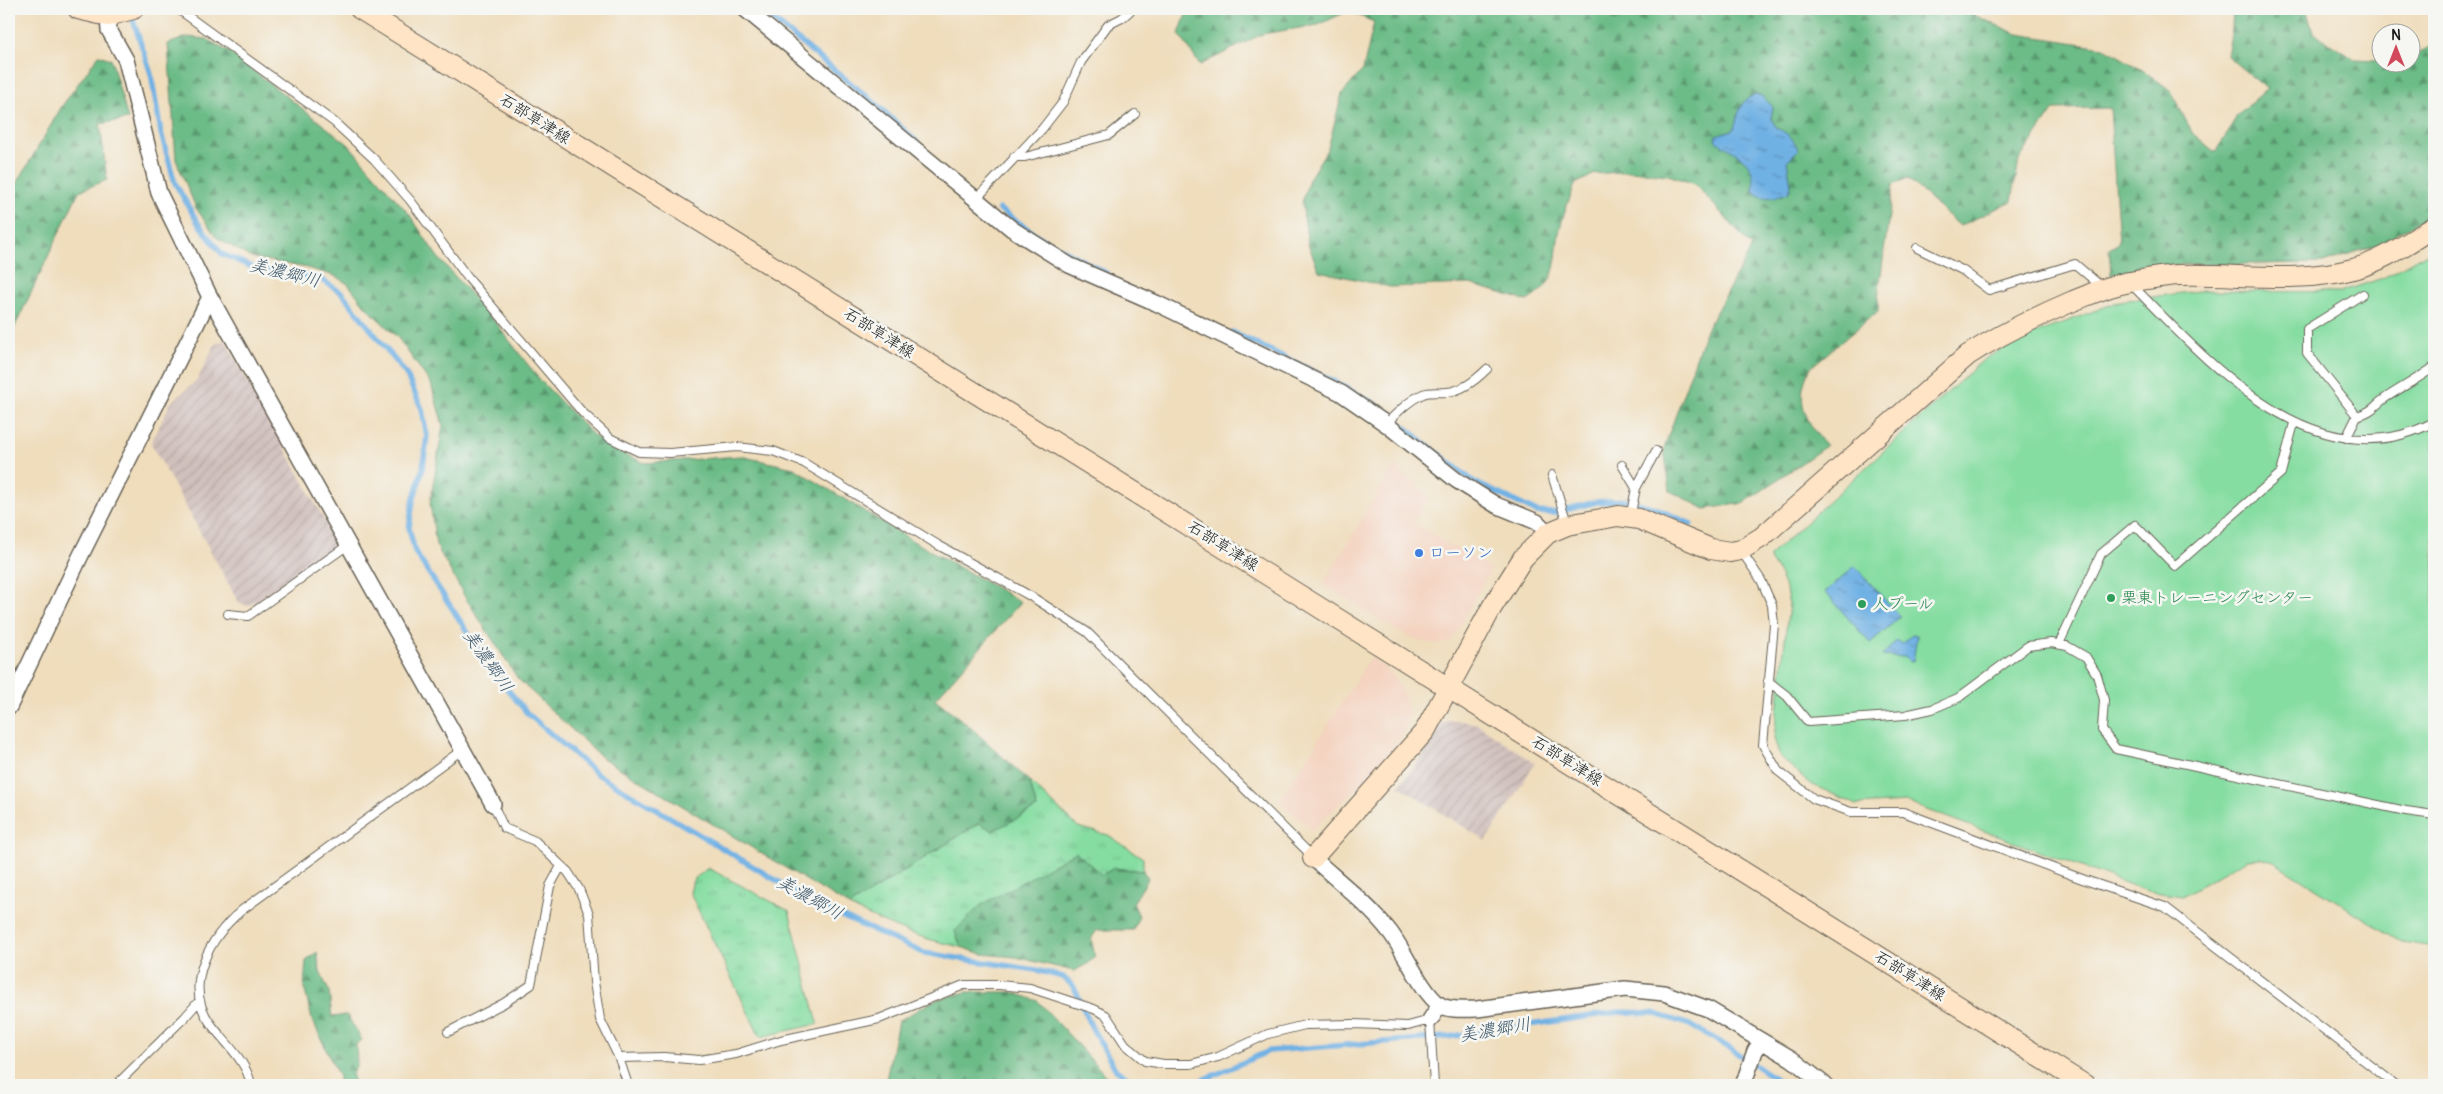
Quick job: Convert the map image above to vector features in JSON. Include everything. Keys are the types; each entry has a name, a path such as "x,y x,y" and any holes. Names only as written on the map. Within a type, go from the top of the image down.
{"main road":[{"path":"78,9 110,16 133,9"},
{"name":"石部草津線","path":"360,9 2085,1085"},
{"path":"1313,858 1425,731 1448,686 1523,558 1564,515 1618,516 1632,506 1639,519 1711,549 1730,552 1741,550 1762,537 1968,355 2016,326 2104,288 2128,282 2178,275 2302,277 2356,269 2377,260 2434,228"}],"street":[{"path":"745,9 979,196 1012,228 1069,265 1156,303 1391,419 1456,480 1496,505 1537,522 1548,533"},
{"path":"110,16 109,30 126,60 159,193 210,297 493,804"},
{"path":"9,707 210,297"},
{"path":"1313,858 1374,912 1391,933 1429,992 1440,1005 1456,1010 1477,1010 1625,989 1664,993 1708,1009 1758,1046 1792,1059 1824,1085"},
{"path":"1430,1023 1440,1005"},
{"path":"1745,1080 1758,1046"}],"lane":[{"path":"178,9 334,122 374,159 410,200 468,278 582,412 610,438 639,452 670,453 737,447 773,451 804,463 938,546 1032,598 1087,632 1313,858"},
{"path":"979,196 1014,156 1042,129 1063,102 1081,62 1108,25 1122,18 1132,9"},
{"path":"1014,156 1025,157 1109,135 1135,114"},
{"path":"1917,248 1962,270 1989,290 2075,264 2104,288"},
{"path":"2128,282 2215,366 2249,395 2294,423 2318,432 2346,438 2376,439 2406,433 2434,422"},
{"path":"2358,416 2307,352 2308,328 2363,294"},
{"path":"2346,438 2358,416 2374,410 2383,400 2414,383 2434,367"},
{"path":"1391,419 1422,394 1435,391 1448,392 1462,388 1476,380 1487,369"},
{"path":"2059,644 2101,554 2135,525 2175,566 2281,472 2294,423"},
{"path":"1632,506 1636,488 1656,451"},
{"path":"1622,465 1636,488"},
{"path":"1552,475 1564,515"},
{"path":"228,614 248,616 348,545"},
{"path":"1741,550 1761,580 1772,605 1774,625 1763,745 1778,771 1814,799 1851,812 1903,812 2165,907 2396,1085"},
{"path":"1768,681 1787,696 1808,722 1905,715 1932,709 1958,698 2028,646 2051,643 2059,644 2067,646 2086,657 2097,675 2104,700 2102,730 2116,749 2406,811 2434,815"},
{"path":"251,1085 238,1057 209,1022 200,1000 199,973 225,924 462,750"},
{"path":"493,804 504,828 535,841 561,866 579,890 589,914 594,982 600,1019 619,1058 628,1085"},
{"path":"448,1032 504,1003 531,986 550,886 561,866"},
{"path":"619,1058 664,1057 699,1060 736,1054 781,1040 879,1019 964,985 999,985 1030,988 1066,999 1106,1015 1126,1044 1146,1061 1164,1064 1191,1064 1218,1057 1268,1034 1305,1025 1408,1026 1430,1023 1434,1085"},
{"path":"116,1085 186,1017 200,1000"}],"shaded area":[{"path":"225,340 334,537 331,549 249,606 239,603 151,443 170,404 198,379 215,344"},
{"path":"1394,465 1430,496 1413,523 1491,569 1452,640 1441,644 1422,642 1398,631 1323,584"},
{"path":"1371,657 1392,674 1406,699 1408,712 1405,730 1393,748 1356,789 1312,830 1279,801"},
{"path":"1447,721 1465,721 1477,724 1535,763 1486,841 1399,786 1423,755 1441,724"}],"green space":[{"path":"1188,9 1960,9 2017,34 2103,47 2144,71 2170,90 2193,134 2215,152 2232,127 2237,115 2267,89 2227,56 2232,29 2233,9 2306,9 2313,32 2354,59 2370,60 2370,72 2420,72 2420,53 2434,44 2434,213 2379,244 2323,263 2160,265 2111,275 2109,248 2119,242 2110,108 2054,109 2019,160 2012,201 1960,226 1907,178 1893,185 1878,297 1878,311 1811,367 1803,389 1802,399 1807,418 1826,446 1744,503 1705,509 1670,491 1664,448 1706,330 1752,247 1695,184 1668,175 1631,171 1595,174 1575,184 1562,221 1552,275 1547,284 1527,301 1470,284 1390,287 1319,271 1308,244 1302,203 1309,179 1328,148 1342,94 1363,70 1374,22 1348,11 1318,25 1262,34 1200,65 1179,34"},
{"path":"187,37 207,39 229,52 348,144 409,214 437,256 496,323 539,379 594,436 612,449 645,463 740,456 794,468 913,541 1021,602 935,699 968,725 1029,781 1037,808 993,831 979,823 849,906 601,757 518,679 465,597 436,545 430,503 443,425 431,384 398,338 366,307 348,284 335,276 307,268 250,257 216,237 196,208 176,160 168,44"},
{"path":"99,55 111,59 128,119 100,124 107,180 79,191 11,335 9,346 9,197 62,106"},
{"name":"栗東トレーニングセンター","path":"2434,249 2434,947 2402,942 2274,862 2260,858 2247,859 2182,896 2147,891 1905,802 1857,805 1811,784 1780,757 1774,738 1789,604 1782,579 1768,557 1983,360 2016,341 2120,301 2198,291 2340,292 2383,278"},
{"path":"1029,781 1078,827 1108,835 1143,858 1143,871 1114,868 1102,875 1043,872 980,906 955,931 961,947 904,931 849,906 979,823 1037,808"},
{"path":"1076,852 1102,875 1114,868 1143,871 1148,879 1133,903 1139,916 1133,930 1097,930 1091,939 1095,956 1089,963 1074,971 1016,957 982,954 961,947 955,931 980,906"},
{"path":"708,868 789,911 818,1024 760,1037 690,893 693,880"},
{"path":"317,952 320,972 329,991 332,1017 347,1015 362,1040 356,1044 357,1064 352,1074 356,1085 339,1085 339,1077 312,1019 304,987 306,961"},
{"path":"967,992 1012,992 1038,1001 1114,1085 888,1085 886,1080 898,1021 935,1000"}],"water":[{"path":"1755,95 1762,96 1773,107 1771,118 1776,128 1790,136 1798,150 1787,161 1791,185 1789,192 1775,197 1762,196 1753,191 1754,181 1749,166 1737,154 1715,140 1716,135 1733,130 1742,105"},
{"name":"人プール","path":"1855,566 1900,617 1870,643 1825,592"},
{"path":"1912,635 1917,636 1913,661 1910,662 1906,657 1882,656 1897,640 1902,644"}],"waterway":[{"path":"760,9 877,105 916,141"},
{"name":"美濃郷川","path":"133,20 151,74 161,133 175,183 198,223 222,254 252,267 322,280 342,293 406,374 422,409 427,436 423,468 413,501 409,528 415,552 495,674 527,713 597,774 823,908 924,953 1036,970 1063,977 1074,987 1092,1028 1116,1070 1134,1082 1146,1085"},
{"path":"999,209 1041,238 1106,273"},
{"path":"1232,332 1333,381 1377,405 1474,482 1537,512 1553,513 1596,502 1626,500 1655,508 1691,524"},
{"name":"美濃郷川","path":"1192,1085 1269,1051 1447,1037 1619,1012 1653,1013 1690,1025 1720,1042 1785,1085"}],"place":[{"name":"ローソン","path":"1419,553"},
{"name":"栗東トレーニングセンター","path":"2111,598"},
{"name":"人プール","path":"1862,604"}]}
